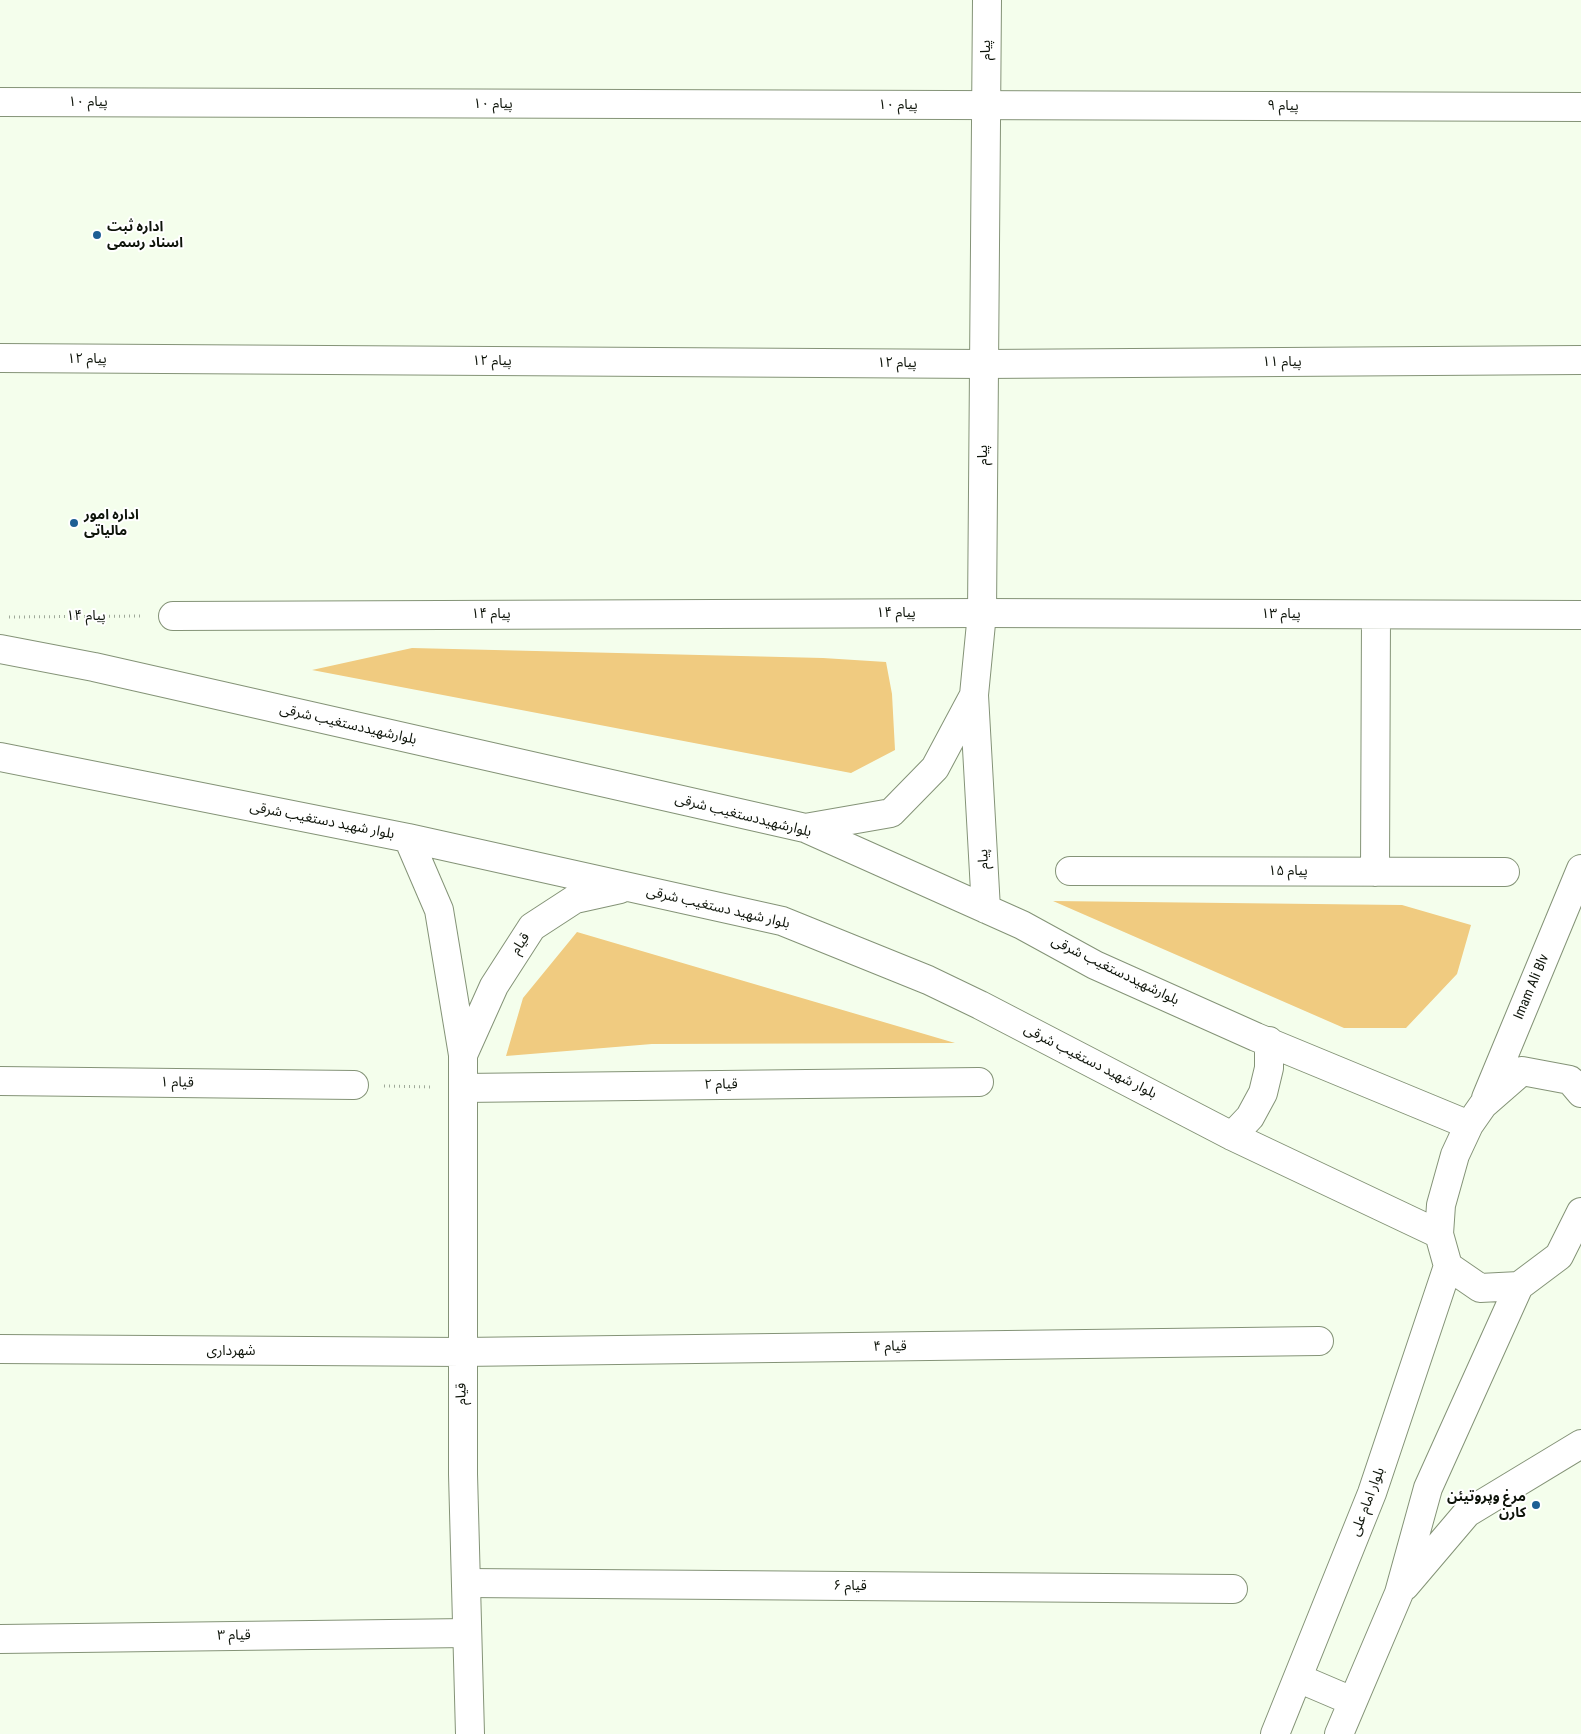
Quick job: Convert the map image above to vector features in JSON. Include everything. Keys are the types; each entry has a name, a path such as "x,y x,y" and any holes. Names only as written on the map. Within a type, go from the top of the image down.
{"street":[{"name":"پیام","path":"986,909 974,695 982,613 987,0"},
{"name":"پیام ۱۰","path":"0,102 986,105"},
{"name":"پیام ۹","path":"986,105 1581,107"},
{"name":"پیام ۱۲","path":"0,358 984,364"},
{"name":"پیام ۱۱","path":"984,364 1581,360"},
{"name":"پیام ۱۳","path":"982,613 1581,615"},
{"name":"پیام ۱۴","path":"173,616 982,613"},
{"path":"1374,872 1376,614"},
{"name":"بلوارشهیددستغیب شرقی","path":"0,649 104,669 805,828 1022,925 1096,965 1269,1041 1476,1115"},
{"path":"805,828 891,814 935,768 974,695"},
{"name":"بلوار شهید دستغیب شرقی","path":"0,757 408,838 782,921 928,980 1232,1136 1439,1234"},
{"name":"قیام","path":"408,838 439,910 463,1055 463,1474 470,1734"},
{"name":"Imam Ali Blv","path":"1448,1266 1439,1234 1441,1205 1455,1155 1476,1115 1581,869"},
{"name":"پيام ۱۵","path":"1070,871 1505,872"},
{"name":"قیام","path":"463,1055 494,986 532,927 575,899 628,887"},
{"path":"1232,1136 1250,1117 1263,1093 1270,1068 1269,1041"},
{"path":"1476,1115 1522,1071 1570,1080 1581,1093"},
{"name":"قیام ۱","path":"0,1081 354,1085"},
{"name":"قیام ۲","path":"463,1088 979,1082"},
{"path":"1339,1734 1399,1593 1428,1488 1519,1286 1559,1256 1581,1212"},
{"path":"1448,1266 1480,1288 1519,1286"},
{"name":"بلوار امام علی","path":"1275,1734 1372,1493 1448,1266"},
{"name":"قیام ۴","path":"462,1352 1319,1341"},
{"name":"شهرداری","path":"0,1349 462,1352"},
{"path":"1399,1593 1467,1513 1581,1444"},
{"name":"قیام ۶","path":"467,1583 1233,1589"},
{"name":"قیام ۳","path":"0,1639 467,1633"},
{"path":"1298,1678 1352,1701"}],"path":[{"name":"پیام ۱۴","path":"0,617 173,616"},
{"path":"354,1085 463,1088"}],"shaded area":[{"path":"412,648 823,658 886,662 892,694 895,750 851,773 312,670"},
{"path":"1053,901 1402,905 1471,925 1457,974 1406,1028 1344,1028"},
{"path":"577,932 955,1043 652,1044 506,1056 523,998"}],"place":[{"name":"اداره ثبت اسناد رسمی","path":"97,235"},
{"name":"اداره امور مالیاتی","path":"74,523"},
{"name":"مرغ وپروتیئن کارن","path":"1536,1505"}]}
